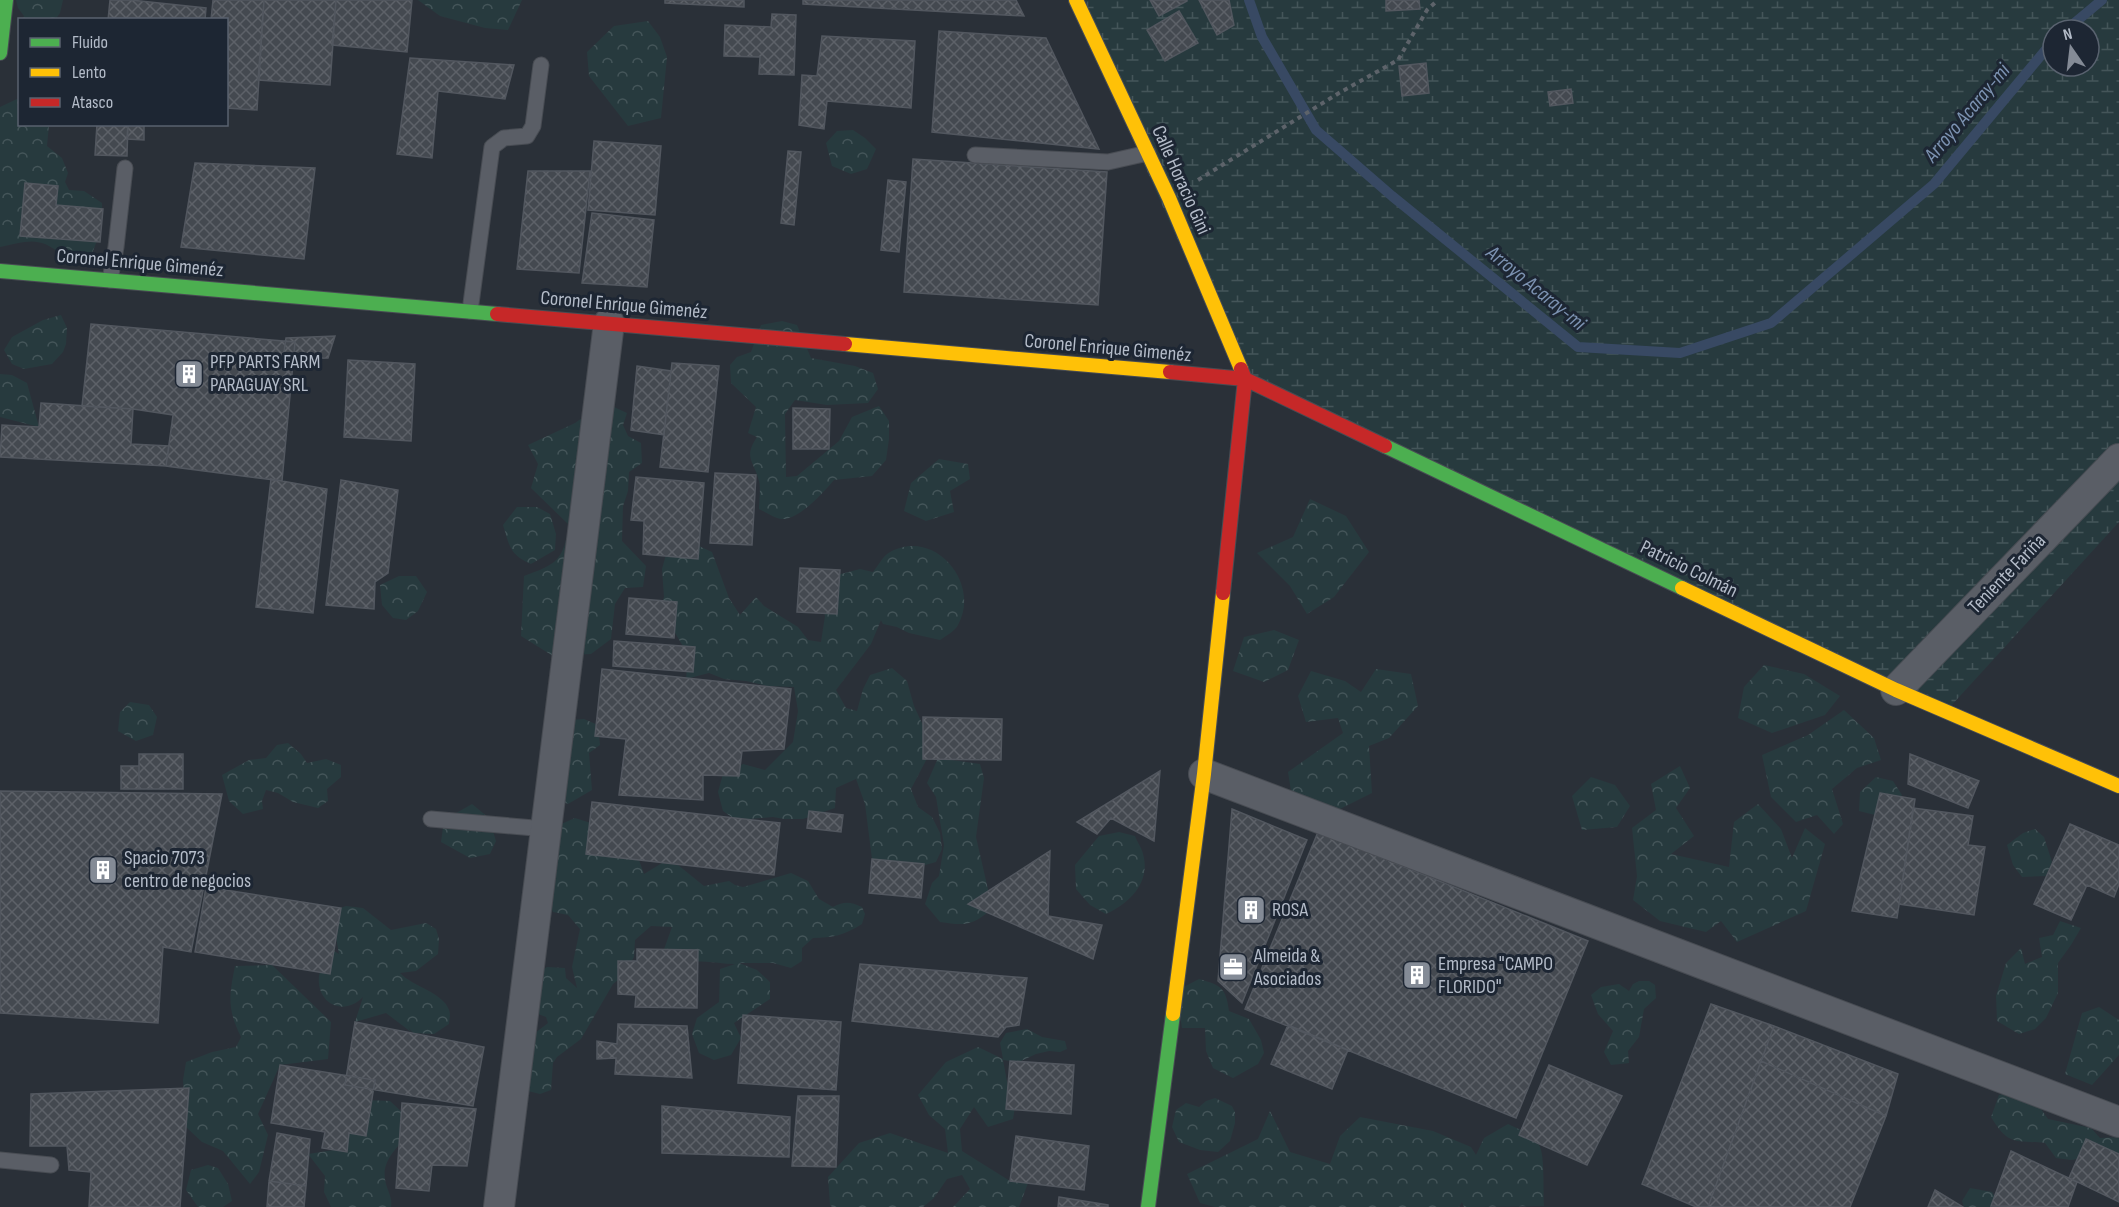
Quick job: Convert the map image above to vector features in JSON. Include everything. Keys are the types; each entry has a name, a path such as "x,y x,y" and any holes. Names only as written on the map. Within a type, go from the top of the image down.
{"street":[{"path":"0,53 6,0"},
{"name":"Calle Horacio Gini","path":"1076,0 1169,198 1245,379"},
{"name":"Coronel Enrique Gimenéz","path":"0,271 1245,379"},
{"path":"499,1207 609,323"},
{"path":"1148,1207 1204,774 1245,379"},
{"name":"Patricio Colmán","path":"1245,379 1896,690 2119,786"},
{"name":"Teniente Fariña","path":"1896,690 2119,459"},
{"path":"1204,774 2119,1122"}],"lane":[{"path":"470,311 492,147 504,138 527,136 533,126 541,66"},
{"path":"975,155 1108,162 1148,153"},
{"path":"110,280 125,168"},
{"path":"431,819 546,829"},
{"path":"0,1160 51,1165"}],"path":[{"path":"1169,198 1339,93 1398,60 1427,10 1438,0"}],"green space":[{"path":"16,0 63,0 56,18 23,18"},
{"path":"418,0 522,0 508,30 485,28 440,16"},
{"path":"1071,0 2119,0 2119,522 1950,707 1243,387"},
{"path":"648,21 660,37 667,57 661,118 628,126 589,76 587,52 614,26"},
{"path":"18,98 18,126 49,126 47,146 62,158 68,173 65,182 69,190 84,191 102,203 100,229 92,253 62,255 39,242 0,247 0,107"},
{"path":"853,130 876,149 867,169 851,174 832,166 826,143 837,131"},
{"path":"61,315 67,328 66,344 63,352 52,364 24,369 12,364 4,350 12,337 43,320"},
{"path":"782,321 797,325 811,358 855,366 873,373 878,389 868,403 827,405 795,400 785,414 786,477 797,476 839,441 852,417 879,406 889,421 889,439 886,460 872,476 834,480 803,511 781,519 759,509 760,484 750,455 757,437 748,433 756,407 731,383 730,365 737,357 751,352 761,325"},
{"path":"0,374 12,375 27,383 39,427 0,417"},
{"path":"614,407 627,413 623,425 628,436 641,443 642,463 629,472 628,491 623,506 622,541 646,566 643,587 625,588 615,604 611,639 591,654 553,656 521,636 524,576 557,560 564,546 569,525 531,488 538,464 528,445 585,416"},
{"path":"939,459 968,464 970,479 950,491 954,512 926,521 904,511 911,483"},
{"path":"1310,499 1346,516 1369,552 1334,597 1307,614 1290,586 1257,553 1293,537"},
{"path":"517,507 537,507 550,514 556,534 555,550 531,564 518,557 511,549 503,525"},
{"path":"690,542 712,552 729,598 740,615 756,597 764,606 798,627 808,640 821,642 825,616 822,605 837,575 860,569 873,572 887,554 904,547 920,547 936,552 948,562 958,576 963,592 964,608 955,629 940,640 909,633 883,624 881,620 871,644 836,690 846,708 857,711 863,689 870,675 892,668 907,681 914,706 933,747 911,789 918,807 932,817 940,833 942,849 936,862 918,867 872,859 865,804 856,779 836,788 835,808 803,819 733,818 723,811 718,792 723,774 743,764 765,770 793,742 798,711 794,687 767,686 724,679 709,673 686,679 688,655 674,631 654,628 664,597 662,569 667,551"},
{"path":"399,576 416,576 427,592 418,611 406,620 393,618 382,605 380,585"},
{"path":"1274,630 1299,640 1288,670 1264,682 1233,671 1244,637"},
{"path":"1764,665 1804,674 1840,696 1825,715 1772,733 1738,718 1744,687"},
{"path":"1376,669 1411,674 1418,706 1389,738 1369,746 1372,793 1338,810 1291,791 1288,772 1343,733 1338,718 1306,722 1298,696 1311,671 1345,681 1361,692"},
{"path":"130,702 149,705 157,717 153,735 136,741 118,731 120,712"},
{"path":"1844,710 1874,738 1881,760 1857,768 1832,789 1843,824 1834,834 1817,815 1796,822 1771,797 1762,755 1808,735"},
{"path":"584,719 598,725 600,745 589,753 592,790 568,804 552,797 570,720"},
{"path":"288,743 301,754 307,763 326,759 341,765 341,777 327,789 328,801 318,808 293,802 278,793 266,790 262,801 263,809 243,814 229,801 222,775 249,760 266,758 277,745"},
{"path":"938,758 980,764 984,778 976,837 990,898 989,911 977,920 966,924 940,922 925,904 932,883 939,876 944,845 936,797 927,783"},
{"path":"1680,766 1690,788 1676,808 1694,836 1671,854 1729,867 1734,822 1758,804 1781,829 1792,858 1805,828 1825,844 1806,911 1737,942 1721,921 1706,932 1660,921 1633,900 1637,876 1632,828 1656,810 1651,784"},
{"path":"1591,777 1615,785 1630,806 1617,827 1582,830 1572,796"},
{"path":"1876,777 1893,781 1902,795 1896,807 1875,815 1859,811 1860,792"},
{"path":"472,804 489,818 496,841 490,854 470,858 441,842 444,820"},
{"path":"575,818 594,824 607,843 618,852 631,859 639,860 644,874 662,863 678,865 704,886 729,881 743,887 791,873 808,881 819,899 833,907 848,903 862,907 865,914 862,924 838,935 813,938 802,948 802,961 791,968 773,963 739,963 757,970 770,982 770,999 734,1023 741,1038 731,1055 714,1060 699,1053 692,1034 697,1018 719,1002 720,969 735,964 688,963 663,952 672,927 651,926 635,940 634,957 623,976 613,984 581,1039 557,1057 553,1063 551,1090 540,1094 528,1091 535,1033 548,1023 546,1017 538,1014 532,977 547,967 565,968 566,978 577,988 572,967 580,929 568,915 553,912 547,900 556,869 553,855 559,825"},
{"path":"2035,829 2044,837 2052,862 2046,876 2022,877 2013,865 2007,845 2023,833"},
{"path":"1119,832 1135,836 1143,854 1144,874 1130,898 1106,914 1090,905 1076,889 1075,865 1099,836"},
{"path":"346,906 363,908 391,930 426,923 436,929 439,939 438,954 416,971 400,973 446,1004 450,1013 449,1024 434,1034 413,1033 408,1027 411,1032 386,1013 355,1022 363,997 356,1003 340,1007 327,1000 319,986 319,976 334,951 339,954 336,937 323,935 332,911"},
{"path":"2060,921 2081,928 2058,963 2058,993 2046,1018 2035,1029 2019,1034 1997,1021 1996,996 2006,963 2021,948 2025,964 2042,957 2039,938 2053,935"},
{"path":"272,965 331,1022 328,1059 280,1065 258,1114 268,1135 259,1172 250,1184 223,1151 202,1142 186,1127 183,1080 186,1062 212,1052 236,1047 241,1037 233,1018 230,1002 235,966"},
{"path":"1199,979 1213,983 1221,989 1226,997 1229,1011 1249,1019 1261,1040 1264,1053 1258,1064 1233,1078 1213,1068 1206,1051 1205,1028 1182,1028 1176,991"},
{"path":"1639,981 1649,981 1655,985 1656,998 1644,1009 1639,1037 1628,1051 1629,1063 1611,1065 1604,1052 1613,1031 1598,1014 1591,995 1601,987 1619,984 1629,991 1633,984"},
{"path":"2099,1007 2119,1020 2119,1055 2092,1085 2065,1074 2082,1013"},
{"path":"1027,1029 1042,1037 1065,1041 1067,1049 1060,1052 1049,1051 1036,1054 1019,1062 1003,1060 1008,1087 1016,1101 1013,1119 988,1127 974,1107 960,1129 962,1151 1010,1181 1028,1183 1019,1207 953,1207 970,1189 962,1175 947,1179 934,1198 923,1207 832,1207 830,1205 828,1177 859,1143 890,1133 948,1153 945,1129 929,1115 918,1095 946,1062 978,1047 1003,1059 1000,1043 1006,1033"},
{"path":"2016,1091 2036,1102 2048,1119 2091,1128 2100,1138 2119,1137 2119,1168 2093,1157 2071,1160 2056,1158 2045,1143 2019,1141 2008,1137 1991,1117 1999,1095"},
{"path":"1215,1098 1232,1106 1235,1112 1235,1123 1230,1141 1218,1152 1200,1150 1179,1142 1172,1127 1176,1110 1186,1103 1199,1107"},
{"path":"366,1100 390,1101 405,1115 409,1135 391,1155 385,1172 391,1207 331,1207 324,1192 325,1176 308,1154 334,1150 349,1133 366,1136"},
{"path":"1270,1111 1290,1152 1330,1164 1340,1136 1360,1117 1433,1131 1471,1147 1476,1155 1484,1138 1508,1124 1529,1135 1539,1145 1543,1165 1544,1206 1464,1207 1462,1202 1459,1207 1215,1207 1200,1203 1187,1174 1258,1139"},
{"path":"208,1165 218,1168 228,1184 232,1201 223,1207 198,1207 186,1190 191,1170"},
{"path":"1970,1188 1992,1192 1997,1201 1997,1207 1964,1207 1962,1201"}],"building":[{"path":"110,0 206,8 205,18 108,18"},
{"path":"213,0 264,0 257,110 228,108 228,18 211,18"},
{"path":"264,0 336,0 330,85 258,80"},
{"path":"336,0 412,0 407,52 332,45"},
{"path":"665,0 744,0 744,7 665,3"},
{"path":"803,0 1016,0 1024,16 803,4"},
{"path":"1150,0 1187,0 1187,1 1159,16"},
{"path":"1199,0 1229,0 1234,25 1217,35"},
{"path":"1386,0 1419,0 1420,9 1386,11"},
{"path":"1179,11 1198,43 1165,61 1147,30"},
{"path":"772,14 796,15 794,75 759,74 760,57 724,56 725,25 771,27"},
{"path":"939,31 1046,38 1099,149 932,132"},
{"path":"822,36 915,41 911,108 827,101 824,129 799,125 802,75 817,76"},
{"path":"410,58 514,65 505,99 438,91 432,158 397,154"},
{"path":"1426,63 1429,93 1402,96 1399,66"},
{"path":"1571,89 1573,103 1550,106 1548,92"},
{"path":"97,126 128,126 127,156 95,155"},
{"path":"128,126 144,126 144,140 127,139"},
{"path":"594,141 661,146 655,215 588,210"},
{"path":"788,151 801,152 794,225 781,223"},
{"path":"913,159 1107,172 1098,305 904,292"},
{"path":"195,163 315,168 304,259 181,247"},
{"path":"528,171 590,171 579,273 517,269"},
{"path":"888,180 906,182 899,252 881,250"},
{"path":"25,183 58,186 56,205 103,209 100,242 20,236"},
{"path":"592,213 654,220 647,287 582,283"},
{"name":"PFP PARTS FARM PARAGUAY SRL","path":"91,324 295,342 282,481 166,466 173,415 133,409 82,406"},
{"path":"335,336 328,358 283,359 286,338"},
{"path":"348,360 415,364 411,441 344,437"},
{"path":"672,363 719,366 708,472 660,467"},
{"path":"637,366 671,371 664,435 631,430"},
{"path":"41,403 133,409 131,444 169,446 166,466 0,457 2,425 39,427"},
{"path":"793,408 830,409 829,449 793,449"},
{"path":"715,473 756,475 752,545 710,543"},
{"path":"636,477 704,483 698,559 643,554 644,521 631,520"},
{"path":"271,479 327,489 313,613 256,607"},
{"path":"341,480 398,490 388,573 375,582 374,609 326,605"},
{"path":"800,568 840,570 837,614 797,612"},
{"path":"629,598 677,602 674,638 626,634"},
{"path":"614,641 695,647 693,672 613,666"},
{"path":"602,669 791,689 784,749 742,751 739,776 703,775 703,800 619,795 626,739 595,736"},
{"path":"923,717 1002,719 1001,760 923,759"},
{"path":"139,754 183,754 183,789 139,789"},
{"path":"1910,754 1979,781 1968,808 1908,784"},
{"path":"121,766 139,766 139,789 121,789"},
{"path":"1160,771 1154,841 1111,818 1097,834 1077,822"},
{"name":"Spacio 7073 centro de negocios","path":"0,791 222,794 191,952 163,947 158,1023 0,1013"},
{"path":"1880,793 1915,799 1897,918 1852,911"},
{"path":"592,802 780,823 774,875 586,854"},
{"path":"1913,808 1973,816 1968,845 1985,847 1974,915 1899,904"},
{"name":"ROSA","path":"1232,809 1307,840 1242,1003 1218,981"},
{"path":"809,811 843,815 841,832 807,828"},
{"path":"2070,824 2119,845 2119,884 2114,897 2087,885 2071,920 2034,904"},
{"name":"Empresa \"CAMPO FLORIDO\"","path":"1318,832 1588,941 1516,1118 1245,1009"},
{"path":"1050,851 1048,916 1102,925 1093,959 968,904"},
{"path":"872,859 924,864 921,898 869,893"},
{"path":"206,887 341,908 330,974 195,952"},
{"path":"637,949 698,950 697,1008 635,1007 636,995 618,994 618,961 637,961"},
{"path":"860,964 1027,978 1019,1025 1006,1027 998,1037 852,1021"},
{"path":"1711,1004 1774,1026 1708,1207 1696,1207 1642,1184"},
{"path":"743,1015 841,1022 836,1090 738,1083"},
{"path":"355,1022 484,1047 473,1106 345,1085"},
{"path":"618,1024 687,1026 692,1078 615,1074 616,1058 597,1059 597,1041 617,1044"},
{"path":"1288,1025 1348,1050 1332,1089 1271,1064"},
{"path":"1774,1026 1898,1074 1886,1116 1761,1061"},
{"path":"1010,1061 1074,1065 1071,1114 1006,1109"},
{"path":"1761,1061 1886,1116 1850,1207 1708,1207"},
{"path":"280,1065 375,1080 366,1136 349,1133 347,1152 322,1148 325,1132 271,1123"},
{"path":"1549,1065 1622,1096 1587,1165 1519,1135"},
{"path":"189,1088 180,1207 89,1207 91,1172 69,1170 67,1146 30,1146 31,1094"},
{"path":"798,1096 839,1096 836,1167 792,1166"},
{"path":"402,1103 476,1109 467,1166 432,1165 429,1191 396,1188"},
{"path":"662,1106 790,1117 789,1157 662,1153"},
{"path":"277,1133 310,1139 306,1186 269,1181"},
{"path":"1016,1136 1089,1146 1084,1190 1010,1181"},
{"path":"2086,1139 2119,1154 2119,1202 2069,1178"},
{"path":"2011,1151 2077,1182 2068,1207 1991,1206"},
{"path":"269,1181 306,1186 304,1207 267,1207"},
{"path":"1935,1190 1963,1207 1928,1207"},
{"path":"1059,1197 1108,1205 1108,1207 1058,1207"}],"waterway":[{"name":"Arroyo Acaray-mi","path":"1249,0 1262,37 1316,130 1392,196 1578,347 1680,353 1771,323 1934,184 2041,55"},
{"name":"Arroyo Acaray-mi","path":"2080,18 2102,0"}],"traffic: fast":[{"path":"0,53 6,0"},
{"path":"0,271 497,314"},
{"path":"1385,446 1682,588"},
{"path":"1148,1207 1173,1014"}],"traffic: slow":[{"path":"1076,0 1169,198 1241,369"},
{"path":"845,344 1170,372"},
{"path":"1682,588 1896,690 2119,786"},
{"path":"1173,1014 1204,774 1223,593"}],"traffic: jam":[{"path":"497,314 845,344"},
{"path":"1223,593 1245,379 1241,369"},
{"path":"1170,372 1245,379 1385,446"}],"place":[{"name":"PFP PARTS FARM PARAGUAY SRL","path":"189,374"},
{"name":"Spacio 7073 centro de negocios","path":"103,870"},
{"name":"ROSA","path":"1251,910"},
{"name":"Almeida & Asociados","path":"1233,967"},
{"name":"Empresa \"CAMPO FLORIDO\"","path":"1417,975"}]}
